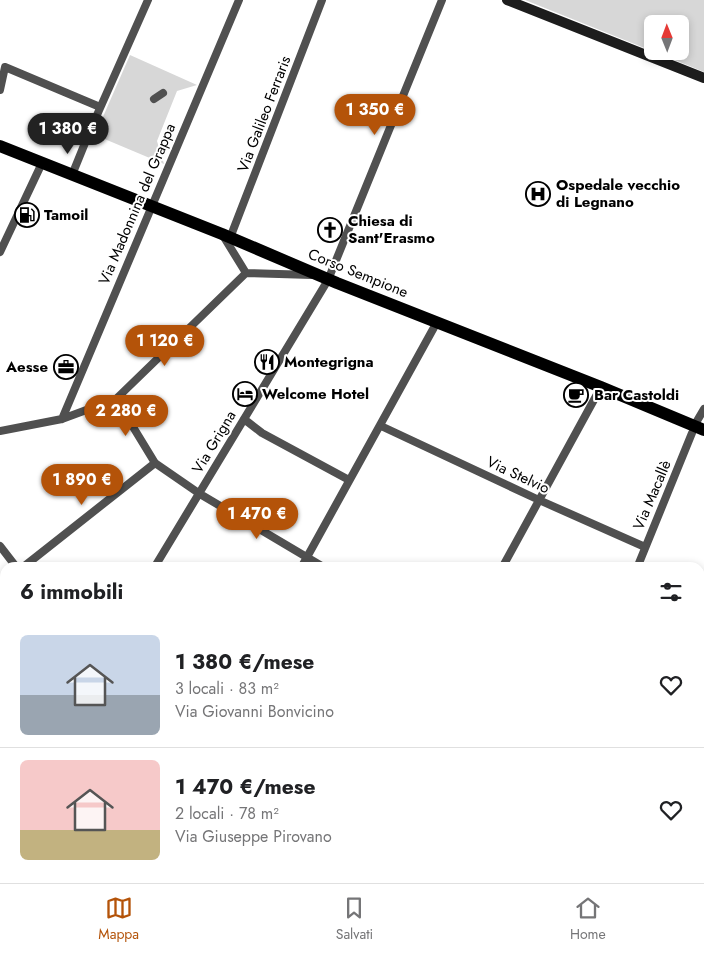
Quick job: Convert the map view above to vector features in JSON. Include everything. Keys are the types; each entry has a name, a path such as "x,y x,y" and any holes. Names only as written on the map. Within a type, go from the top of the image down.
{"main road":[{"name":"Corso Sempione","path":"0,146 226,236 323,278 601,387 697,430"}],"street":[{"path":"89,133 148,0"},
{"name":"Via Madonnina del Grappa","path":"62,420 239,0"},
{"name":"Via Galileo Ferraris","path":"226,236 322,0"},
{"name":"Via Grigna","path":"158,562 244,420 323,278 442,0"},
{"path":"507,0 704,78"},
{"path":"0,90 5,67 100,107"},
{"path":"154,98 163,93"},
{"path":"72,175 85,143"},
{"path":"0,252 42,163"},
{"path":"226,236 246,273"},
{"path":"0,431 62,420 116,400 246,273 323,278"},
{"path":"304,562 437,322"},
{"path":"505,562 601,387"},
{"path":"116,400 155,463 200,494 317,562"},
{"name":"Via Macallè","path":"639,562 697,430 704,409"},
{"path":"244,420 262,433 349,480"},
{"name":"Via Stelvio","path":"381,426 645,547"},
{"path":"30,562 155,463"},
{"path":"0,546 12,562"}],"shaded area":[{"path":"525,0 704,0 704,72 675,60 689,60 689,15 644,15 644,48"},
{"path":"130,55 197,85 177,91 157,141 164,164 95,135"}],"place":[{"name":"Ospedale vecchio di Legnano","path":"538,194"},
{"name":"Tamoil","path":"27,215"},
{"name":"Chiesa di Sant'Erasmo","path":"330,230"},
{"name":"Montegrigna","path":"267,362"},
{"name":"Aesse","path":"66,367"},
{"name":"Welcome Hotel","path":"245,394"},
{"name":"Bar Castoldi","path":"576,395"}]}
